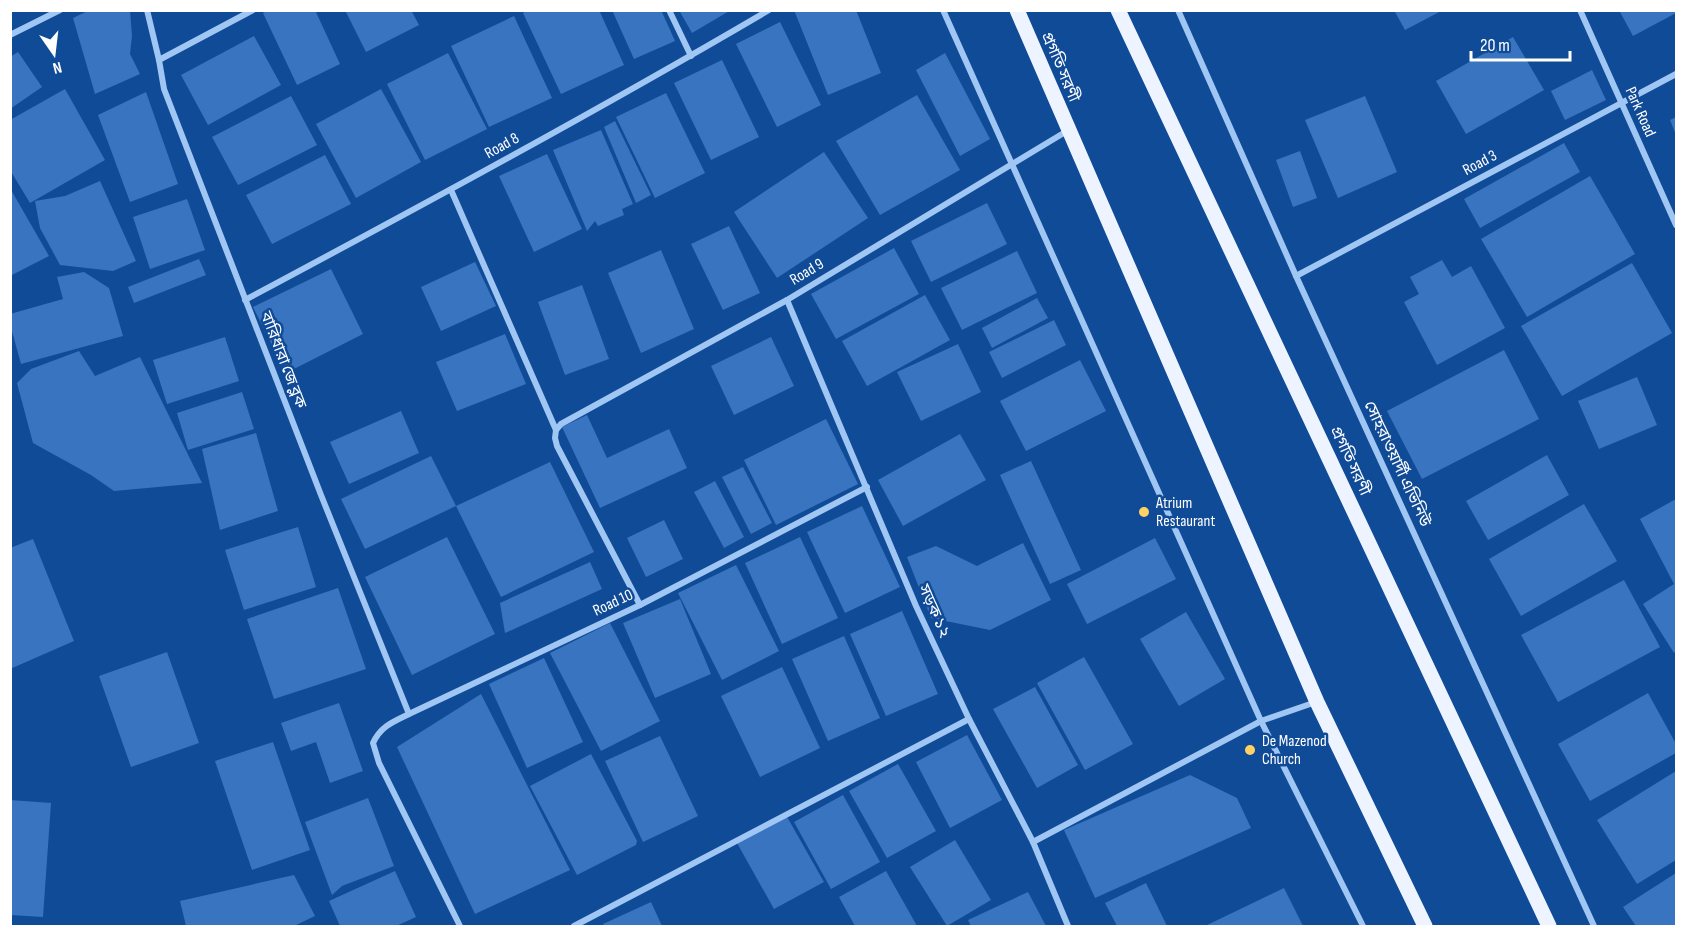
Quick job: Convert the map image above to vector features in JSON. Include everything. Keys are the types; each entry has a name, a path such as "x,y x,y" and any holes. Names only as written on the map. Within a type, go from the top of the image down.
{"main road":[{"name":"প্রগতি সরণী","path":"1017,10 1317,702 1425,927"},
{"name":"প্রগতি সরণী","path":"1118,10 1549,927"}],"street":[{"path":"10,35 60,10"},
{"name":"বারিধারা জে ব্লক","path":"147,10 164,89 409,714"},
{"path":"159,60 253,10"},
{"path":"669,10 691,56"},
{"name":"Road 8","path":"245,300 451,190 769,10"},
{"path":"943,10 1261,721 1363,927"},
{"name":"সোহরাওয়ার্দী এভিনিউ","path":"1179,10 1296,276 1594,927"},
{"name":"Park Road","path":"1580,10 1677,225"},
{"name":"Road 3","path":"1296,276 1677,74"},
{"name":"Road 9","path":"556,430 561,424 787,300 1068,130"},
{"path":"451,190 556,430 556,447 640,605"},
{"name":"সড়ক ১২","path":"787,300 916,606 969,719 1033,842 1068,927"},
{"name":"Road 10","path":"460,927 379,762 373,743 378,733 409,714 640,605 867,487"},
{"path":"1033,842 1261,721 1317,702"},
{"path":"574,927 969,719"}],"building":[{"path":"90,10 130,10 132,36 130,54 140,74 95,94 73,18"},
{"path":"267,10 315,10 340,64 297,85 263,13"},
{"path":"345,10 411,10 419,25 366,52"},
{"path":"527,10 599,10 624,65 561,94 523,13"},
{"path":"612,10 661,10 675,41 634,59"},
{"path":"679,10 731,10 692,33"},
{"path":"794,10 856,10 881,73 828,95"},
{"path":"1394,10 1443,10 1405,30"},
{"path":"1619,10 1676,10 1676,13 1633,36"},
{"path":"514,16 552,98 489,127 451,46"},
{"path":"780,22 821,105 777,127 736,44"},
{"path":"254,36 281,85 208,125 181,75"},
{"path":"1513,37 1544,90 1466,134 1436,81"},
{"path":"18,52 42,87 10,109 10,57"},
{"path":"448,53 487,129 425,160 387,84"},
{"path":"945,53 990,139 960,156 916,70"},
{"path":"722,60 759,137 711,160 674,83"},
{"path":"1592,70 1606,100 1565,120 1551,91"},
{"path":"65,89 105,160 30,203 10,170 10,120"},
{"path":"381,89 421,162 356,198 316,124"},
{"path":"146,92 178,184 130,202 98,115"},
{"path":"666,93 705,173 655,198 616,117"},
{"path":"917,95 960,170 880,215 836,141"},
{"path":"291,96 317,145 238,185 212,137"},
{"path":"1365,96 1397,172 1338,198 1305,120"},
{"path":"1676,117 1676,135 1670,120"},
{"path":"615,121 651,195 636,203 604,127"},
{"path":"601,130 633,204 622,209 624,215 598,226 595,221 587,231 553,150"},
{"path":"1564,143 1580,172 1480,228 1464,199"},
{"path":"1300,151 1317,198 1293,207 1276,160"},
{"path":"824,152 868,218 777,278 734,212"},
{"path":"547,154 582,229 534,252 499,176"},
{"path":"325,155 351,204 272,244 246,195"},
{"path":"1590,176 1635,254 1527,317 1481,239"},
{"path":"100,181 136,261 113,271 60,265 40,228 35,201 65,196"},
{"path":"10,188 49,256 10,276"},
{"path":"187,199 205,250 150,269 133,217"},
{"path":"987,203 1007,244 931,282 911,241"},
{"path":"729,226 760,293 723,310 691,244"},
{"path":"894,248 919,294 836,339 811,294"},
{"path":"661,250 694,329 641,353 608,273"},
{"path":"1017,251 1037,293 962,330 941,288"},
{"path":"199,259 206,275 134,303 128,287"},
{"path":"1442,260 1452,277 1471,266 1505,328 1437,365 1404,302 1419,294 1410,277"},
{"path":"475,262 496,306 441,331 421,287"},
{"path":"1632,263 1672,333 1562,396 1521,326"},
{"path":"331,269 363,334 286,373 253,307"},
{"path":"84,272 109,288 123,336 21,364 10,324 10,314 63,299 57,277"},
{"path":"582,285 609,359 565,375 538,302"},
{"path":"925,295 950,340 867,386 842,341"},
{"path":"1037,298 1048,318 992,348 982,328"},
{"path":"1054,320 1066,345 1002,378 989,352"},
{"path":"505,334 526,384 457,411 436,362"},
{"path":"225,337 239,381 167,404 153,360"},
{"path":"771,337 794,386 734,415 711,366"},
{"path":"958,344 981,392 921,421 897,372"},
{"path":"1504,350 1539,419 1422,479 1387,411"},
{"path":"79,351 95,376 140,357 202,483 114,491 91,475 33,443 17,383 31,369"},
{"path":"1080,360 1106,411 1026,451 1000,401"},
{"path":"1637,377 1657,425 1599,449 1578,401"},
{"path":"242,392 254,429 188,450 177,413"},
{"path":"401,411 419,453 349,484 330,442"},
{"path":"587,415 607,458 669,429 687,468 600,508 562,427"},
{"path":"826,419 858,484 776,525 744,460"},
{"path":"256,433 278,511 220,530 202,449"},
{"path":"960,434 986,480 903,526 878,480"},
{"path":"1547,455 1569,495 1488,540 1466,501"},
{"path":"431,456 456,506 365,549 341,499"},
{"path":"1031,461 1081,570 1050,584 1000,475"},
{"path":"550,462 594,552 501,597 456,506"},
{"path":"743,467 772,523 751,534 722,477"},
{"path":"715,481 744,537 724,548 694,492"},
{"path":"1676,499 1676,651 1674,653 1643,604 1674,584 1640,519"},
{"path":"1584,504 1617,561 1521,616 1489,559"},
{"path":"862,506 900,587 845,613 807,532"},
{"path":"664,520 683,559 646,577 627,538"},
{"path":"298,527 316,587 244,610 225,550"},
{"path":"447,537 495,634 412,675 365,577"},
{"path":"800,537 838,618 782,644 745,563"},
{"path":"1155,538 1176,579 1087,624 1067,584"},
{"path":"33,539 74,641 10,669 10,548"},
{"path":"1023,543 1051,600 990,630 931,618 907,557 936,546 977,566"},
{"path":"590,562 602,589 505,633 500,603"},
{"path":"736,565 779,651 722,680 678,593"},
{"path":"1624,580 1660,647 1558,702 1521,635"},
{"path":"338,588 366,669 274,699 247,619"},
{"path":"680,599 711,674 655,698 623,623"},
{"path":"902,611 938,694 886,716 850,634"},
{"path":"1186,612 1225,679 1179,706 1140,639"},
{"path":"610,623 660,721 601,751 550,653"},
{"path":"844,636 880,718 828,741 792,659"},
{"path":"167,652 199,743 131,767 99,676"},
{"path":"1084,657 1133,744 1085,770 1037,683"},
{"path":"544,658 583,742 527,768 489,684"},
{"path":"782,667 820,748 760,777 721,696"},
{"path":"1035,687 1078,765 1037,788 993,709"},
{"path":"1648,693 1676,744 1676,753 1590,801 1558,744"},
{"path":"481,694 570,870 475,914 397,747"},
{"path":"339,703 363,771 330,783 316,742 291,751 281,723"},
{"path":"967,735 1002,800 950,828 916,762"},
{"path":"660,736 698,816 643,842 605,761"},
{"path":"273,742 310,850 252,870 215,761"},
{"path":"591,754 637,841 636,845 577,875 530,786"},
{"path":"898,764 936,831 887,858 849,791"},
{"path":"1676,771 1676,860 1637,884 1597,820"},
{"path":"1190,775 1237,798 1251,828 1095,898 1064,830"},
{"path":"843,795 880,862 831,889 794,822"},
{"path":"368,798 394,866 342,886 332,895 305,822"},
{"path":"10,800 51,803 43,917 10,915"},
{"path":"786,815 824,882 774,909 737,843"},
{"path":"955,840 991,900 947,926 910,867"},
{"path":"395,871 416,917 396,926 340,926 329,901"},
{"path":"886,871 917,926 855,926 839,897"},
{"path":"1676,873 1676,926 1636,926 1623,907"},
{"path":"294,875 315,916 294,926 186,926 180,901"},
{"path":"1146,883 1167,926 1117,926 1105,903"},
{"path":"1284,888 1303,926 1205,926"},
{"path":"1028,892 1046,926 971,926 968,920"},
{"path":"651,902 662,926 604,926 603,924"}],"place":[{"name":"Atrium Restaurant","path":"1144,512"},
{"name":"De Mazenod Church","path":"1250,750"}]}
